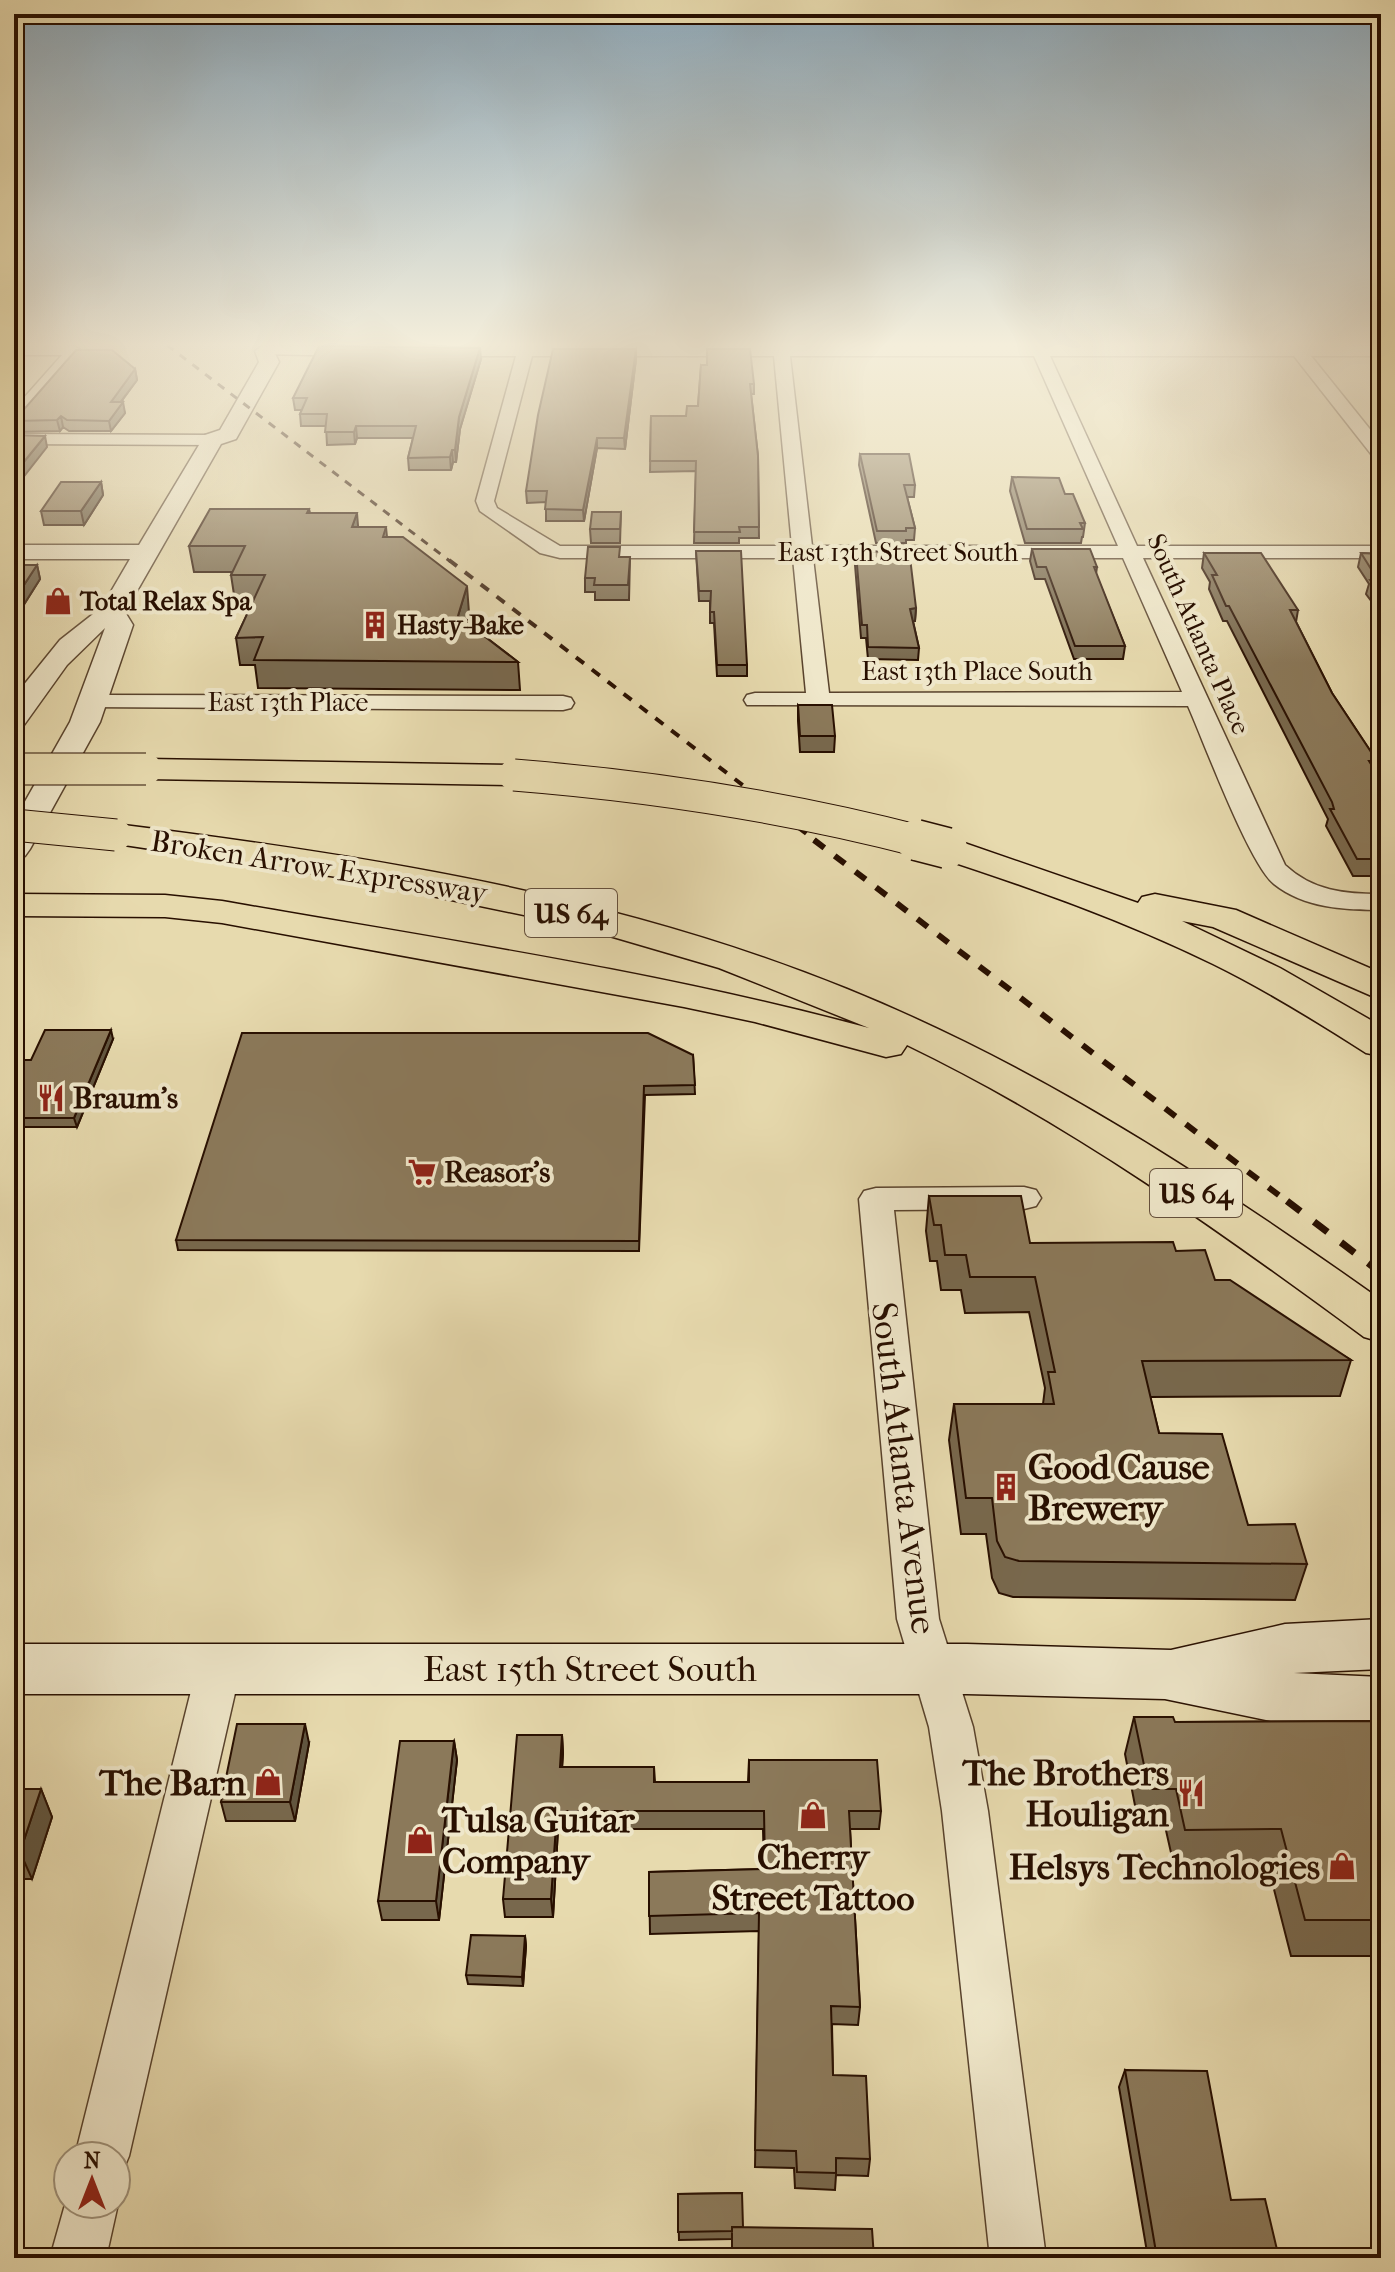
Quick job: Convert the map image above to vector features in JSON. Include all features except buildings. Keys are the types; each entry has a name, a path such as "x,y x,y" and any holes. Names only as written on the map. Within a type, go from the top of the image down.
{"highway":[{"path":"14,769 514,775 610,782 743,801 862,825 947,848 1066,887 1228,956 1381,1044"},
{"name":"Broken Arrow Expressway","path":"14,825 116,835 317,862 573,913 734,960 906,1030 1001,1076 1192,1191 1381,1325"},
{"path":"1066,887 1223,918 1381,988"},
{"path":"14,905 165,906 222,912 761,1011 1001,1076"}],"main road":[{"name":"East 15th Street South","path":"1165,1674 1285,1649 1381,1644"},
{"name":"East 15th Street South","path":"14,1669 933,1669 1165,1674 1290,1699 1381,1703"}],"street":[{"path":"14,849 44,703 92,624 112,612 207,451"},
{"name":"East 13th Street South","path":"498,451 485,501 489,511 547,549 560,552 1381,552"},
{"path":"792,451 818,700"},
{"name":"South Atlanta Place","path":"1085,451 1273,869 1302,891 1325,898 1381,902"},
{"path":"14,552 147,552"},
{"path":"44,703 120,625 112,612"},
{"name":"East 13th Place South","path":"755,700 1198,699"},
{"name":"East 13th Place","path":"44,703 563,703"},
{"name":"South Atlanta Avenue","path":"1018,2258 965,1811 951,1727 918,1619 876,1199 1024,1198"},
{"path":"106,2140 219,1667"},
{"path":"78,2258 87,2220"}],"railway":[{"path":"306,451 451,562"},
{"path":"449,560 817,842"},
{"path":"814,840 1289,1203"},
{"path":"1287,1201 1381,1273"}],"place":[{"name":"Total Relax Spa","path":"58,601"},
{"name":"Hasty-Bake","path":"375,625"},
{"name":"Braum's","path":"51,1098"},
{"name":"Reasor's","path":"422,1172"},
{"name":"Good Cause Brewery","path":"1006,1487"},
{"name":"The Barn","path":"268,1782"},
{"name":"The Brothers Houligan","path":"1191,1793"},
{"name":"Cherry Street Tattoo","path":"813,1815"},
{"name":"Tulsa Guitar Company","path":"420,1840"},
{"name":"Helsys Technologies","path":"1342,1866"}]}
